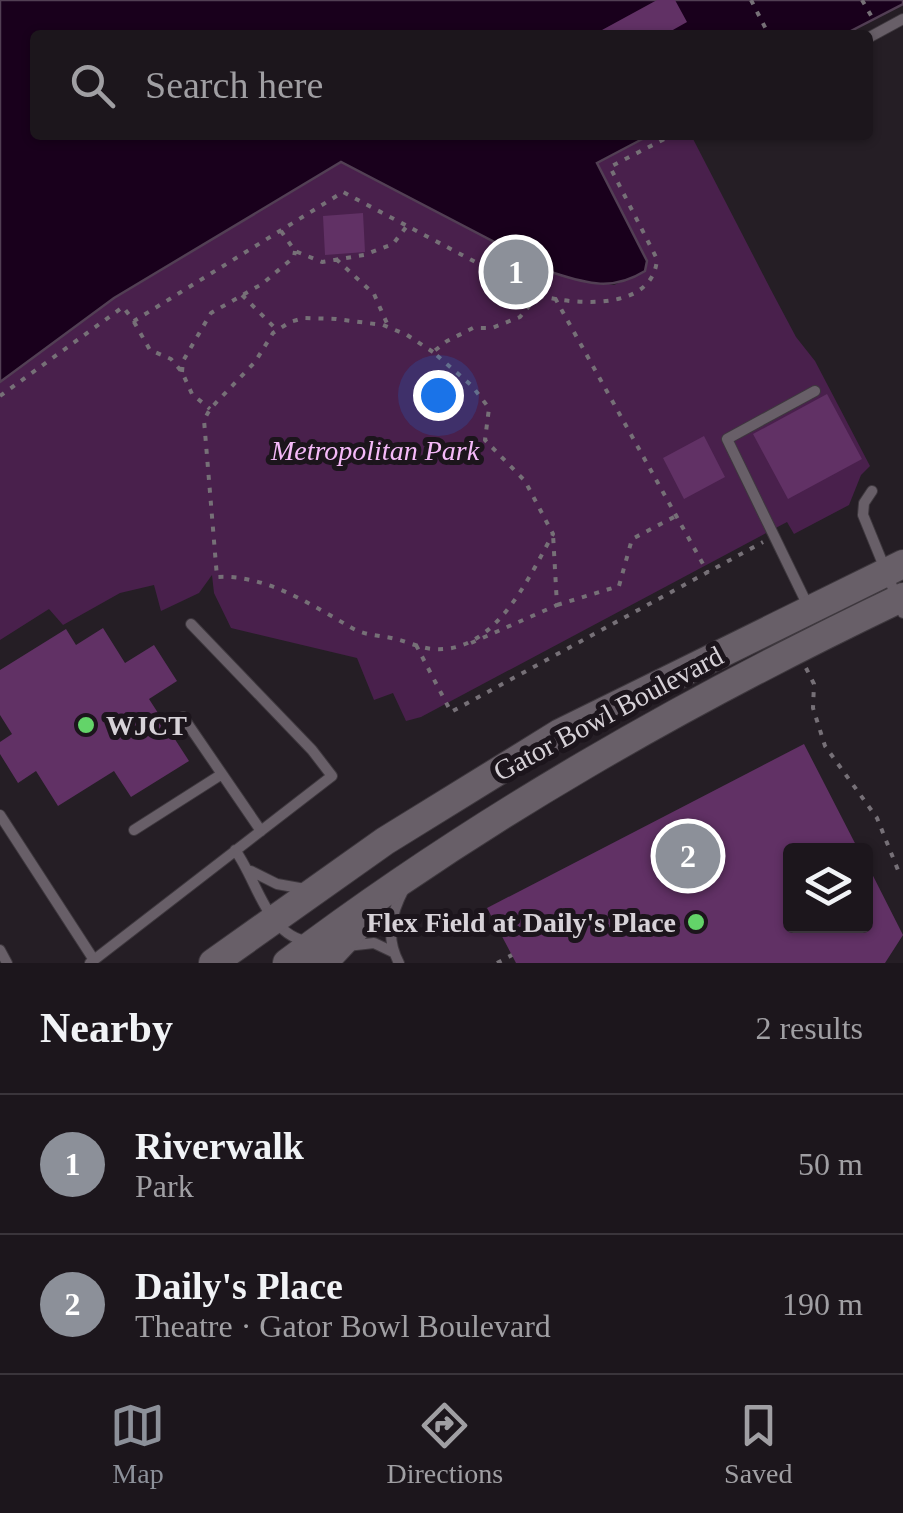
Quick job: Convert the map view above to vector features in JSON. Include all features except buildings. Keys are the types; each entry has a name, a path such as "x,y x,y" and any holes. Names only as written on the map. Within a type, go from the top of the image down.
{"main road":[{"name":"Gator Bowl Boulevard","path":"214,963 421,817 560,733 895,568"},
{"name":"Gator Bowl Boulevard","path":"287,963 324,952 420,867 658,720 901,604"}],"lane":[{"path":"873,35 903,19"},
{"path":"810,609 726,439 815,390"},
{"path":"872,491 864,503 863,515 895,568 901,604"},
{"path":"0,815 92,962 332,776 191,624"},
{"path":"184,717 260,831"},
{"path":"134,830 222,774"},
{"path":"236,850 250,870 262,904 293,938 324,952 374,943 396,958"},
{"path":"396,958 390,932 394,911 420,867"},
{"path":"250,870 291,888 308,888 324,882"},
{"path":"0,950 7,963"}],"path":[{"path":"751,0 767,30"},
{"path":"862,0 873,20"},
{"path":"134,321 343,192 538,295 593,303 625,298 641,289 656,272 658,259 610,168 663,140"},
{"path":"294,251 322,262 364,255 394,244 407,226"},
{"path":"182,372 183,361 212,313 262,284 294,257 281,231"},
{"path":"336,259 374,294 389,328"},
{"path":"242,295 278,330"},
{"path":"433,352 473,328 492,328 520,317 538,295"},
{"path":"555,298 708,573"},
{"path":"0,396 123,307 150,350 171,360 182,372 192,394 210,409"},
{"path":"557,605 553,534 525,481 484,440 489,408 472,386 433,352 389,328 304,318 278,330 255,362 210,409 202,428 217,578 242,578 276,589 370,636 416,646 450,648 468,644 557,605 618,586 632,539 676,516"},
{"path":"468,644 516,599 553,534"},
{"path":"416,646 450,712 774,536"},
{"path":"804,664 814,684 813,708 825,746 877,818 900,875"},
{"path":"497,963 512,955"}],"green space":[{"name":"Metropolitan Park","path":"640,140 694,140 796,337 815,361 870,466 861,475 849,505 794,534 787,522 421,717 406,721 393,693 374,700 357,658 231,628 214,593 212,575 199,593 161,611 154,585 120,593 63,625 49,609 0,640 0,382 114,298 341,162 554,273 614,285 645,271 647,260 596,163"}],"shaded area":[{"path":"0,0 903,0 903,4 853,30 30,30 30,140 641,140 597,163 647,261 645,271 611,283 554,273 341,162 114,298 0,382"}],"place":[{"name":"Riverwalk","path":"516,272"},
{"name":"WJCT","path":"86,725"},
{"name":"Daily's Place","path":"688,856"},
{"name":"Flex Field at Daily's Place","path":"696,922"}]}
